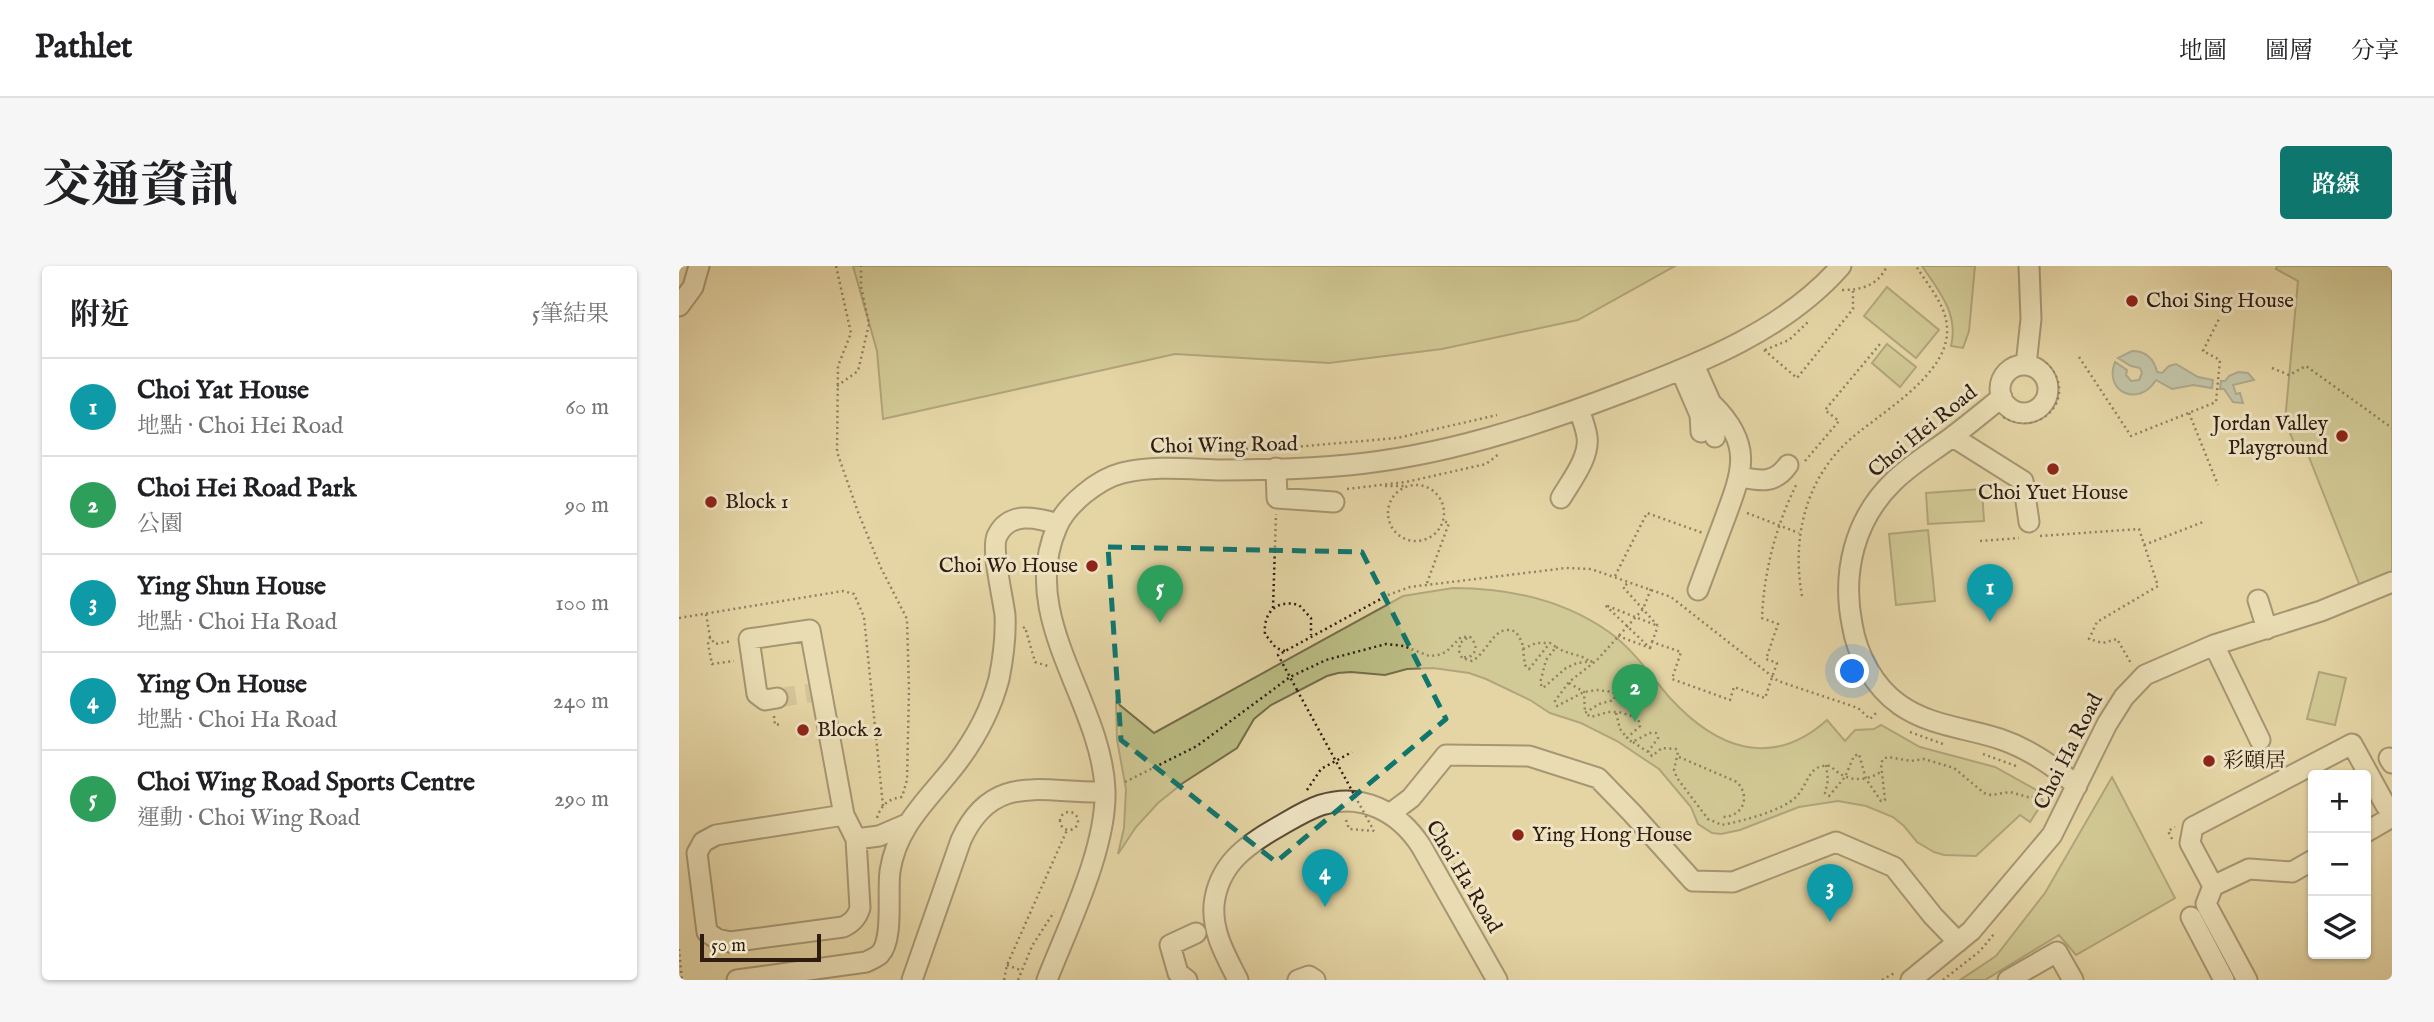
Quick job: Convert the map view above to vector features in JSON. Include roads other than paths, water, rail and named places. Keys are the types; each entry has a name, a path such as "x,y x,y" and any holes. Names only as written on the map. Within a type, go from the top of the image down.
{"street":[{"path":"679,306 693,287 699,266"},
{"name":"Choi Wing Road","path":"1047,980 1093,861 1102,826 1105,792 1099,753 1062,652 1050,607 1047,569 1050,547 1058,524 1079,498 1100,481 1121,473 1151,468 1349,465 1478,442 1579,410 1688,368 1771,324 1810,295 1841,266"},
{"path":"2026,365 2031,318 2029,266"},
{"name":"Choi Hei Road","path":"2018,365 2033,366 2045,376 2048,392 2041,406 2027,412 2019,412 2006,404 2002,397 2001,382 2005,374 2018,365"},
{"path":"1688,368 1712,404 1732,427 1740,451 1740,477 1697,590"},
{"path":"1688,368 1700,415 1708,434 1716,424 1712,404"},
{"name":"Choi Hei Road","path":"2002,397 1892,483 1875,503 1861,526 1852,551 1848,604 1853,630 1871,675 1900,705 1938,723 1982,733 2023,748 2051,765 2077,786"},
{"path":"1561,498 1586,454 1587,435 1579,410"},
{"path":"1953,437 2022,481 2027,532"},
{"path":"1276,468 1277,498 1334,502"},
{"path":"1740,477 1770,480 1799,470"},
{"path":"737,980 812,975 866,962 880,954 888,939 888,883 894,849 907,824 968,746 988,711 994,694 1003,654 1005,617 995,550 996,537 1014,519 1039,518 1058,524"},
{"name":"Choi Ha Road","path":"1911,980 1971,931 2052,835 2113,715 2124,697 2145,675 2214,645 2321,611 2392,582"},
{"path":"2258,600 2267,629"},
{"path":"777,698 765,700 757,694 749,639 810,630 819,691 844,816 856,839 860,908 857,916 843,928 730,942 717,939 707,932 697,853 703,842 716,835 844,816"},
{"path":"2214,645 2260,740"},
{"path":"2213,886 2190,843 2193,827 2352,744 2389,812 2371,828"},
{"path":"1391,813 1411,798 1446,755 1529,755 1598,778 1693,881 1733,882 1836,842 1894,867 1933,916 1958,942"},
{"path":"912,980 961,840 969,822 982,807 998,796 1016,790 1035,788 1105,792"},
{"name":"Choi Ha Road","path":"1238,980 1219,941 1214,918 1219,883 1224,872 1240,852 1259,837 1309,810 1331,803 1366,803 1391,813 1406,825 1497,980"},
{"path":"856,839 879,836 907,824"},
{"path":"2247,980 2206,904 2213,886 2249,869 2292,872 2308,863"},
{"path":"2191,917 2224,980"},
{"path":"1187,980 1178,973 1170,945 1196,933"},
{"path":"2008,980 2057,952 2073,980"},
{"path":"1298,980 1309,976 1315,980"}],"water":[{"path":"2132,351 2142,352 2149,357 2157,372 2162,373 2169,366 2176,364 2198,377 2213,380 2212,388 2193,385 2172,389 2156,380 2141,393 2125,393 2118,388 2113,373 2115,362 2127,370 2126,375 2131,381 2139,380 2142,373 2140,368 2118,358"},
{"path":"2238,372 2248,373 2254,380 2233,385 2236,394 2240,393 2243,403 2233,402 2224,389 2220,389 2221,381"}],"tunnel":[{"path":"777,698 817,692"}],"place":[{"name":"Choi Sing House","path":"2132,301"},
{"name":"Jordan Valley Playground","path":"2342,436"},
{"name":"Choi Yuet House","path":"2053,469"},
{"name":"Block 1","path":"711,502"},
{"name":"Choi Wo House","path":"1092,566"},
{"name":"Choi Yat House","path":"1990,622"},
{"name":"Choi Wing Road Sports Centre","path":"1160,623"},
{"name":"Choi Hei Road Park","path":"1635,722"},
{"name":"Block 2","path":"803,730"},
{"name":"彩頤居","path":"2209,761"},
{"name":"Ying Hong House","path":"1518,835"},
{"name":"Ying On House","path":"1325,907"},
{"name":"Ying Shun House","path":"1830,922"}]}
